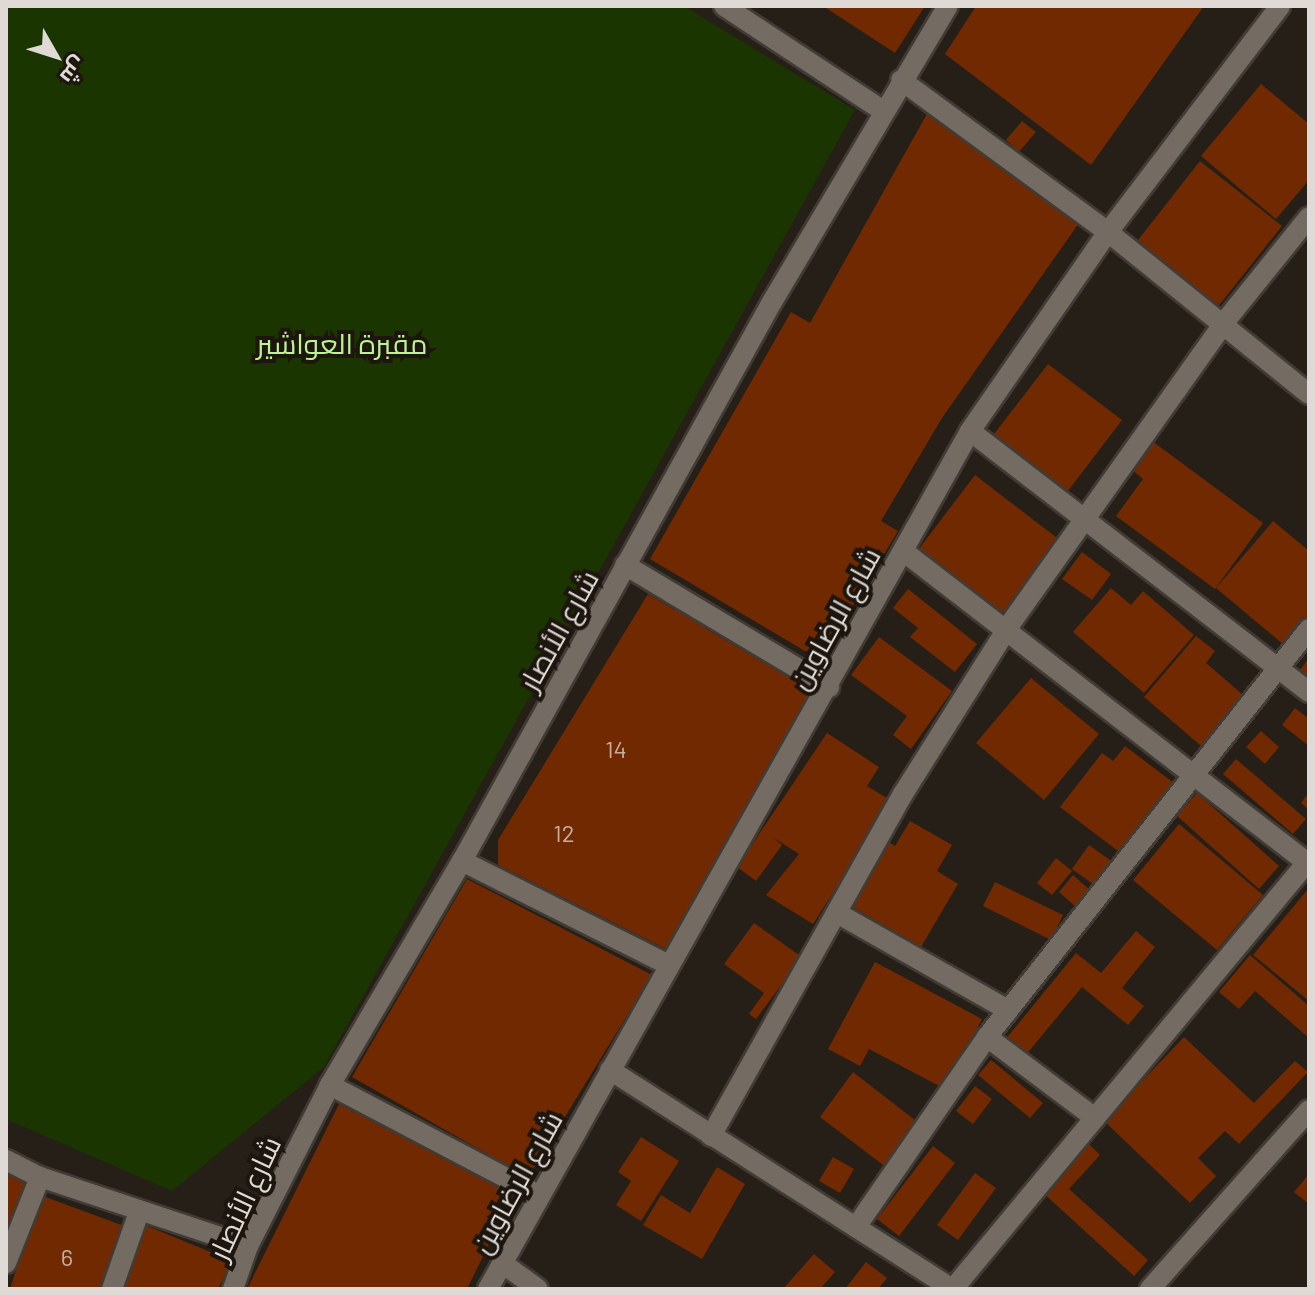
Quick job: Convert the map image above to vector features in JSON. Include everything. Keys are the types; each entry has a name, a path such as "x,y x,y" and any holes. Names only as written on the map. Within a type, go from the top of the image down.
{"street":[{"path":"724,6 883,111"},
{"name":"شارع الأنصار","path":"233,1289 248,1246 330,1085 462,861 625,565 883,111 948,6"},
{"name":"شارع الرضاوين","path":"488,1289 829,687 970,431 1108,232 1280,6"},
{"path":"901,80 1108,232 1309,394"},
{"path":"711,1136 903,794 1008,627 1084,514 1223,324 1309,217"},
{"path":"970,431 1084,514 1309,692"},
{"path":"610,1070 953,1289 1308,862 1008,627 903,551"},
{"path":"625,565 829,687"},
{"path":"856,1227 987,1037 1309,629"},
{"path":"462,861 669,965"},
{"path":"837,913 1008,1010"},
{"path":"987,1037 1095,1118"},
{"path":"330,1085 539,1195"},
{"path":"1150,1289 1309,1110"},
{"path":"6,1160 40,1177 248,1246"},
{"path":"6,1263 40,1177"},
{"path":"112,1289 139,1212"},
{"path":"502,1263 538,1289"}],"green space":[{"name":"مقبرة العواشير","path":"6,6 684,6 855,110 324,1067 172,1191 6,1119"}],"building":[{"path":"823,6 925,6 895,53"},
{"path":"976,6 1204,6 1091,165 945,54"},
{"path":"1261,84 1309,124 1309,180 1276,219 1201,156"},
{"path":"928,112 1079,223 942,418 881,521 898,531 820,660 650,559 791,312 810,323"},
{"path":"1022,121 1036,132 1019,152 1006,140"},
{"path":"1200,161 1282,226 1213,313 1131,249"},
{"path":"1048,364 1122,420 1068,491 994,434"},
{"path":"1152,441 1263,523 1215,589 1116,516 1143,479 1131,469"},
{"path":"975,475 1061,541 1004,616 918,550"},
{"path":"1273,521 1309,551 1309,616 1284,645 1216,588"},
{"path":"1082,552 1111,574 1092,600 1062,579"},
{"path":"688,588 718,606 705,628 817,694 666,949 498,865 498,840 648,594 675,610"},
{"path":"1111,588 1131,605 1143,591 1194,635 1144,693 1073,632"},
{"path":"908,589 977,644 955,672 910,637 918,628 893,608"},
{"path":"1196,636 1215,651 1206,663 1249,700 1207,751 1144,697"},
{"path":"879,637 952,691 911,749 893,735 907,716 851,675"},
{"path":"1309,658 1309,682 1298,673"},
{"path":"1031,678 1099,734 1044,800 976,743"},
{"path":"1295,708 1309,719 1309,746 1282,725"},
{"path":"1261,731 1279,747 1265,764 1246,747"},
{"path":"827,733 879,767 867,786 892,801 813,924 766,895 799,854 774,838 782,845 756,881 737,867"},
{"path":"1125,746 1175,784 1122,854 1060,807 1102,753 1113,761"},
{"path":"1236,759 1306,819 1293,834 1223,774"},
{"path":"1309,792 1309,810 1301,803"},
{"path":"1197,793 1279,866 1259,889 1177,816"},
{"path":"910,821 952,845 937,871 958,884 921,947 846,903 884,839 895,846"},
{"path":"1179,824 1263,895 1217,950 1133,880"},
{"path":"1089,845 1114,863 1097,887 1072,869"},
{"path":"1056,858 1072,871 1052,895 1037,883"},
{"path":"1073,875 1091,891 1077,908 1059,892"},
{"path":"467,879 652,975 528,1177 352,1077"},
{"path":"995,882 1063,915 1051,940 983,906"},
{"path":"1309,888 1309,1001 1253,955"},
{"path":"754,923 802,957 756,1019 749,1014 764,993 724,964"},
{"path":"1136,931 1155,947 1122,988 1144,1006 1128,1025 1082,987 1025,1056 1005,1040 1076,953 1101,973"},
{"path":"1250,955 1309,1006 1309,1038 1255,991 1239,1009 1219,992"},
{"path":"875,962 982,1019 945,1089 869,1049 860,1066 828,1049"},
{"path":"1184,1037 1254,1103 1295,1061 1308,1072 1239,1144 1225,1131 1198,1158 1216,1176 1190,1203 1104,1121"},
{"path":"991,1060 1043,1103 1030,1118 978,1075"},
{"path":"853,1072 920,1124 887,1168 820,1117"},
{"path":"975,1086 992,1099 973,1124 956,1111"},
{"path":"339,1104 513,1195 467,1289 247,1289"},
{"path":"641,1137 679,1161 641,1221 616,1205 631,1181 618,1172"},
{"path":"1086,1141 1100,1155 1069,1189 1148,1260 1134,1276 1041,1191"},
{"path":"933,1146 955,1163 899,1236 877,1219"},
{"path":"833,1157 854,1169 840,1193 819,1181"},
{"path":"717,1167 745,1184 702,1259 643,1225 661,1195 690,1213"},
{"path":"6,1172 27,1181 6,1230"},
{"path":"975,1173 996,1188 958,1240 937,1225"},
{"path":"1309,1174 1309,1204 1294,1192"},
{"path":"40,1195 124,1226 102,1289 10,1289"},
{"path":"145,1225 232,1261 218,1289 123,1289"},
{"path":"814,1254 835,1272 820,1289 783,1289"},
{"path":"866,1262 887,1278 878,1289 845,1289"}]}
